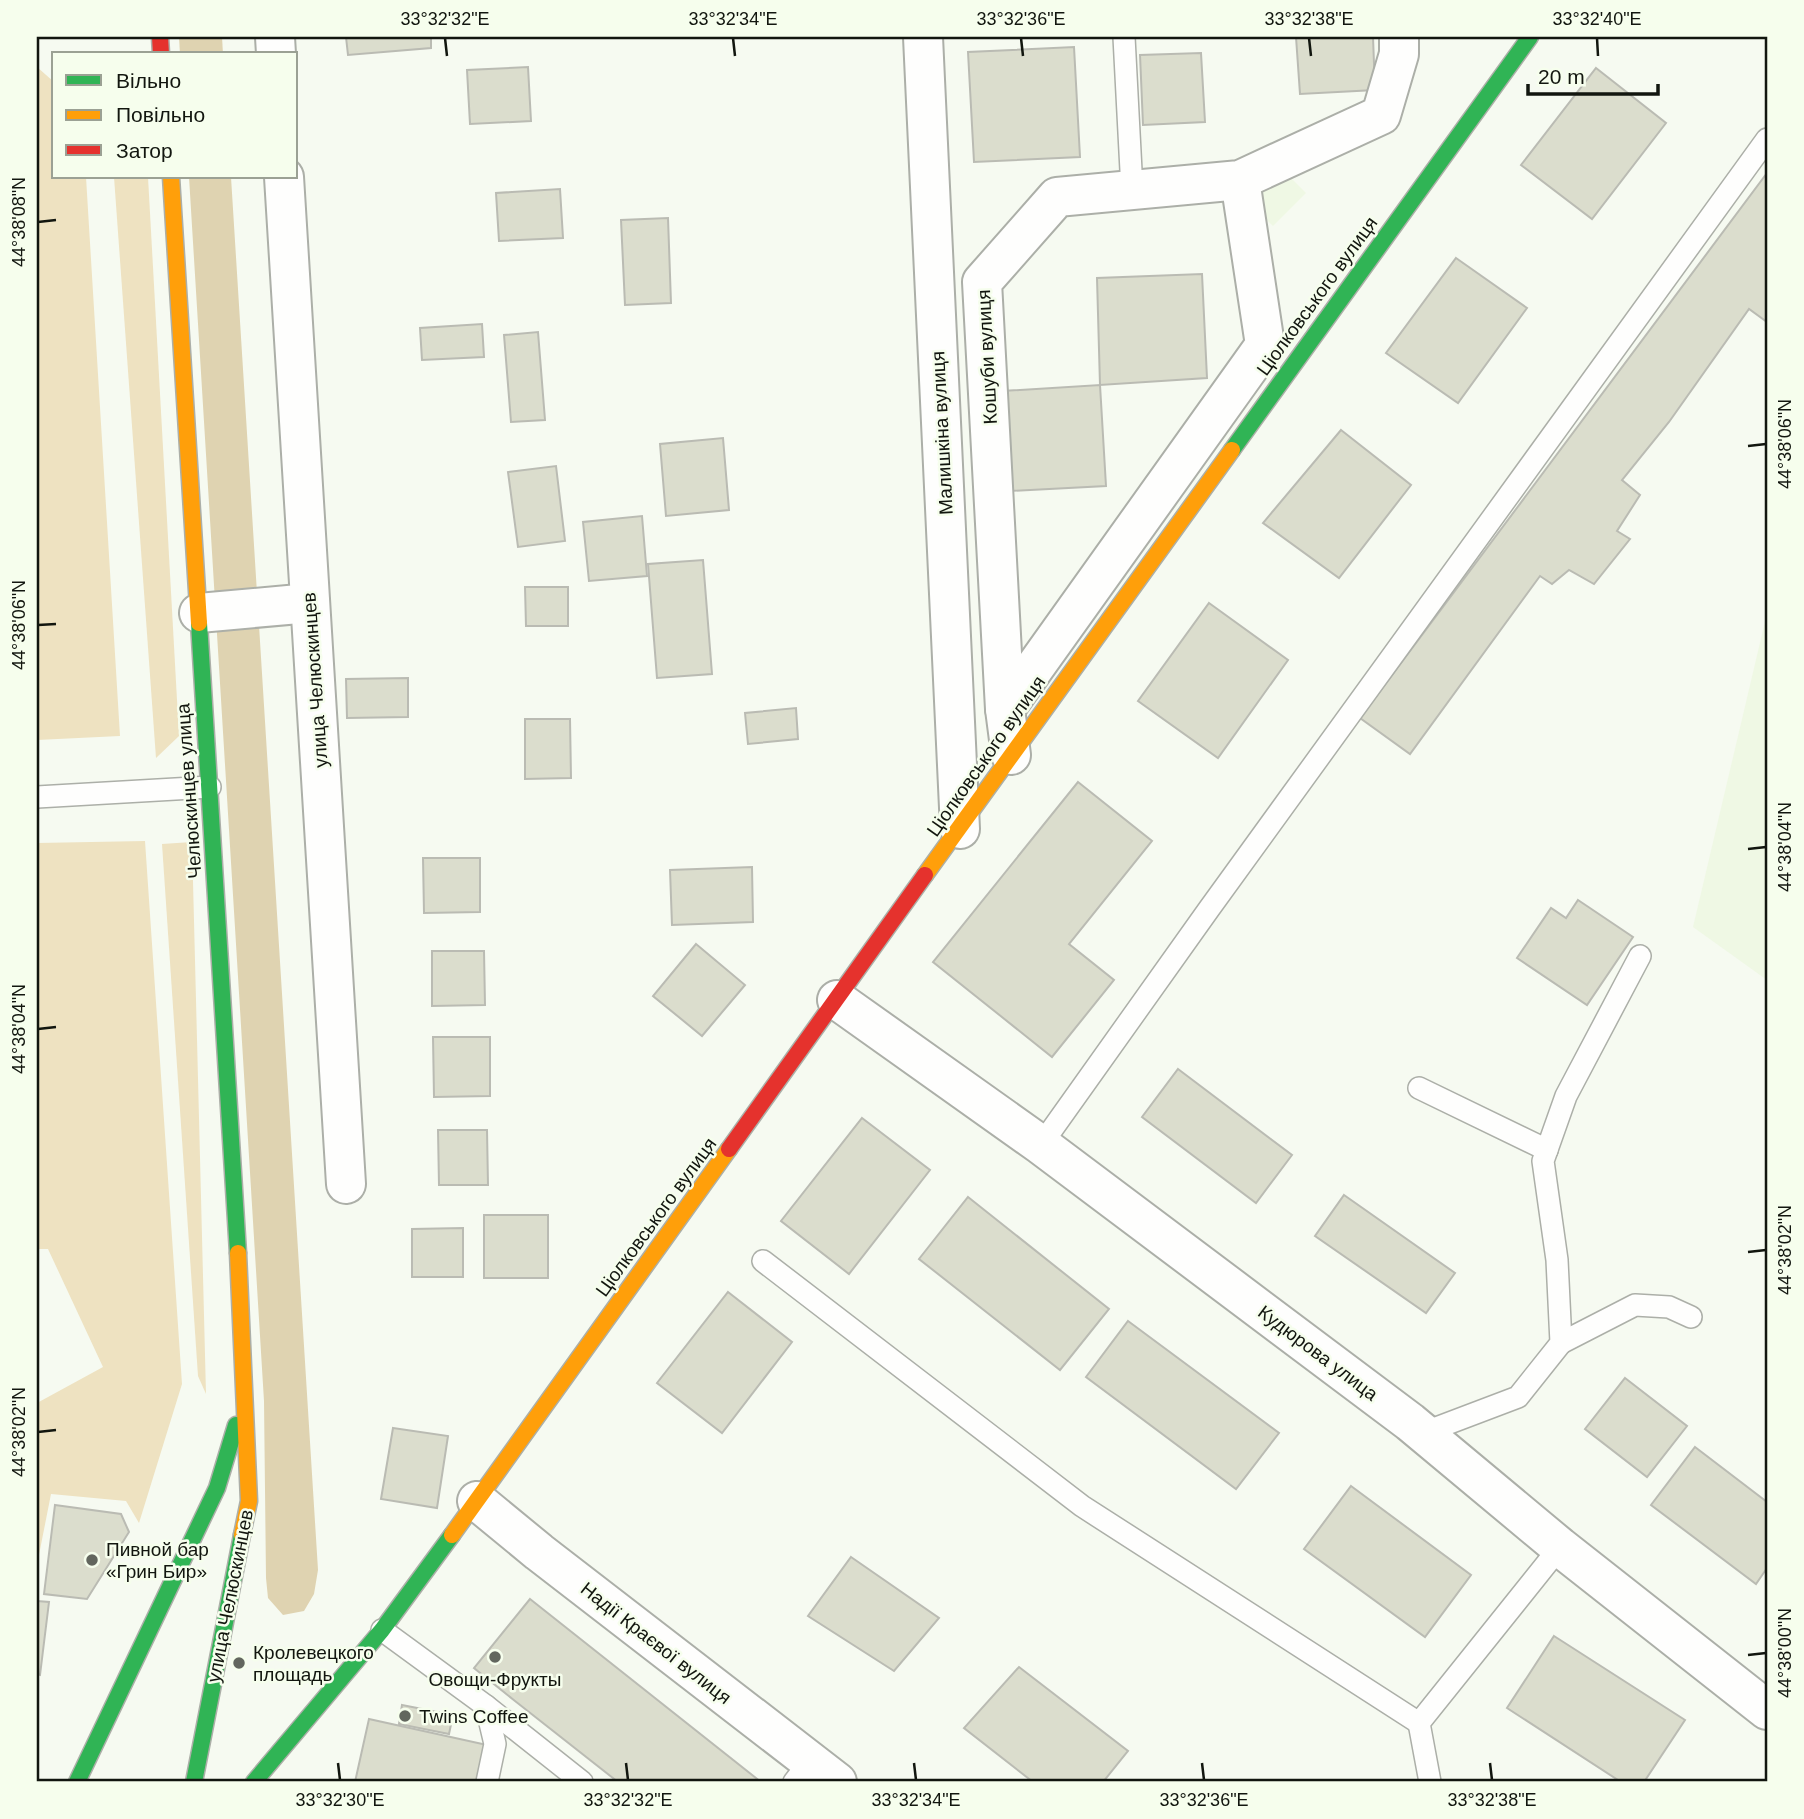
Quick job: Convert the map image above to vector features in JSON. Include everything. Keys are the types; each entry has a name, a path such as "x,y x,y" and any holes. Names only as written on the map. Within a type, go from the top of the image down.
{"main road":[{"name":"Ціолковського вулиця","path":"254,1782 382,1630 847,1006 960,829 1011,755 1530,37"},
{"name":"Челюскинцев улица","path":"171,178 242,1315 243,1403"},
{"name":"улица Челюскинцев","path":"78,1782 217,1488 243,1403"},
{"name":"улица Челюскинцев","path":"194,1782 249,1501 243,1403"}],"street":[{"name":"Малишкіна вулиця","path":"923,37 960,829"},
{"name":"Кошуби вулиця","path":"1011,755 1005,709 982,282 1057,197 1240,180 1381,115 1399,54 1399,37"},
{"name":"улица Челюскинцев","path":"284,178 346,1184"},
{"path":"1005,709 1265,345 1240,180"},
{"path":"199,613 310,603"},
{"name":"Кудюрова улица","path":"847,1006 1041,1145 1423,1433 1560,1548 1767,1710"},
{"name":"Надії Краєвої вулиця","path":"477,1501 814,1775"}],"lane":[{"path":"1124,37 1132,190"},
{"path":"1041,1145 1767,139"},
{"path":"37,797 210,787"},
{"path":"1561,1343 1557,1260 1543,1161 1566,1096 1640,956"},
{"path":"1419,1088 1547,1150"},
{"path":"763,1261 1082,1506 1419,1723 1430,1782"},
{"path":"1423,1433 1518,1396 1561,1343 1635,1305 1669,1307 1691,1317"},
{"path":"1419,1723 1560,1548"},
{"path":"382,1630 582,1782"},
{"path":"485,1706 495,1744 487,1782"}],"shaded area":[{"path":"179,37 222,37 223,52 180,52"},
{"path":"37,67 52,80 52,178 86,178 120,736 37,740"},
{"path":"1284,171 1306,193 1273,226 1250,204"},
{"path":"114,178 148,178 179,736 156,758"},
{"path":"189,178 231,178 318,1570 314,1594 304,1611 283,1615 268,1598 266,1578 264,1401"},
{"path":"1767,613 1767,980 1693,927"},
{"path":"145,841 182,1384 139,1523 126,1501 51,1494 37,1565 37,1403 103,1367 48,1249 37,1249 37,843"},
{"path":"192,842 206,1394 198,1376 162,844"}],"building":[{"path":"346,37 431,37 431,48 348,55"},
{"path":"1296,37 1373,37 1375,90 1300,94"},
{"path":"1074,47 1080,157 974,162 968,52"},
{"path":"1201,53 1205,122 1143,125 1140,55"},
{"path":"528,67 531,121 470,124 467,70"},
{"path":"1596,68 1666,123 1592,219 1521,165"},
{"path":"1767,173 1767,322 1749,309 1669,422 1622,480 1640,495 1617,531 1630,539 1594,584 1569,570 1552,584 1540,576 1410,754 1360,718"},
{"path":"560,189 563,238 499,241 496,193"},
{"path":"668,218 671,303 625,305 621,220"},
{"path":"1456,258 1527,308 1458,403 1386,353"},
{"path":"1202,274 1207,378 1100,385 1097,278"},
{"path":"482,324 484,357 422,360 420,328"},
{"path":"538,332 545,420 511,422 504,335"},
{"path":"1100,385 1106,486 1009,491 1002,391"},
{"path":"1341,430 1411,485 1339,578 1263,523"},
{"path":"723,438 729,510 666,516 660,444"},
{"path":"556,466 565,541 518,547 508,472"},
{"path":"642,516 647,576 589,581 583,522"},
{"path":"703,560 712,674 657,678 648,564"},
{"path":"525,587 568,587 568,626 526,626"},
{"path":"1209,603 1288,660 1218,758 1138,701"},
{"path":"408,678 408,717 347,718 346,679"},
{"path":"796,708 798,739 748,744 745,713"},
{"path":"525,719 570,719 571,778 525,779"},
{"path":"1078,782 1152,841 1069,944 1114,980 1052,1057 933,962"},
{"path":"423,858 480,858 480,912 424,913"},
{"path":"752,867 753,922 672,925 670,870"},
{"path":"1578,900 1633,937 1587,1005 1517,958 1551,908 1566,918"},
{"path":"696,944 745,985 702,1036 653,996"},
{"path":"432,951 484,951 485,1005 432,1006"},
{"path":"433,1037 490,1037 490,1096 434,1097"},
{"path":"1178,1069 1292,1155 1256,1203 1142,1117"},
{"path":"862,1118 930,1170 849,1274 781,1221"},
{"path":"438,1130 487,1130 488,1185 439,1185"},
{"path":"1344,1195 1455,1273 1426,1313 1315,1236"},
{"path":"968,1197 1109,1309 1060,1370 919,1259"},
{"path":"484,1215 548,1215 548,1278 484,1278"},
{"path":"463,1228 463,1277 412,1277 412,1229"},
{"path":"728,1292 792,1342 722,1433 657,1383"},
{"path":"1128,1321 1279,1433 1236,1489 1086,1377"},
{"path":"1625,1378 1687,1426 1647,1477 1585,1429"},
{"path":"393,1428 448,1436 437,1508 381,1499"},
{"path":"1695,1447 1767,1502 1767,1568 1756,1584 1651,1505"},
{"path":"1351,1486 1471,1575 1425,1637 1304,1549"},
{"path":"55,1505 121,1514 129,1532 87,1599 44,1594"},
{"path":"851,1557 939,1618 894,1671 808,1616"},
{"path":"530,1599 761,1782 618,1782 515,1701 474,1668"},
{"path":"37,1601 49,1602 40,1675 37,1674"},
{"path":"1554,1636 1685,1720 1644,1782 1621,1782 1507,1708"},
{"path":"1019,1667 1128,1751 1103,1782 1033,1782 964,1728"},
{"path":"402,1705 453,1715 449,1734 399,1724"},
{"path":"369,1719 487,1745 479,1782 355,1782"}],"traffic: fast":[{"path":"1232,450 1530,37"},
{"path":"199,623 238,1253"},
{"path":"77,1782 217,1488 236,1425"},
{"path":"194,1782 242,1535"},
{"path":"254,1782 382,1630 452,1535"}],"traffic: slow":[{"path":"171,178 199,623"},
{"path":"925,875 1232,450"},
{"path":"452,1535 729,1149"},
{"path":"238,1253 249,1501 242,1535"}],"traffic: jam":[{"path":"160,37 161,52"},
{"path":"729,1149 925,875"}],"place":[{"name":"Пивной бар «Грин Бир»","path":"92,1560"},
{"name":"Овощи-Фрукты","path":"495,1657"},
{"name":"Кролевецкого площадь","path":"239,1663"},
{"name":"Twins Coffee","path":"405,1716"}]}
